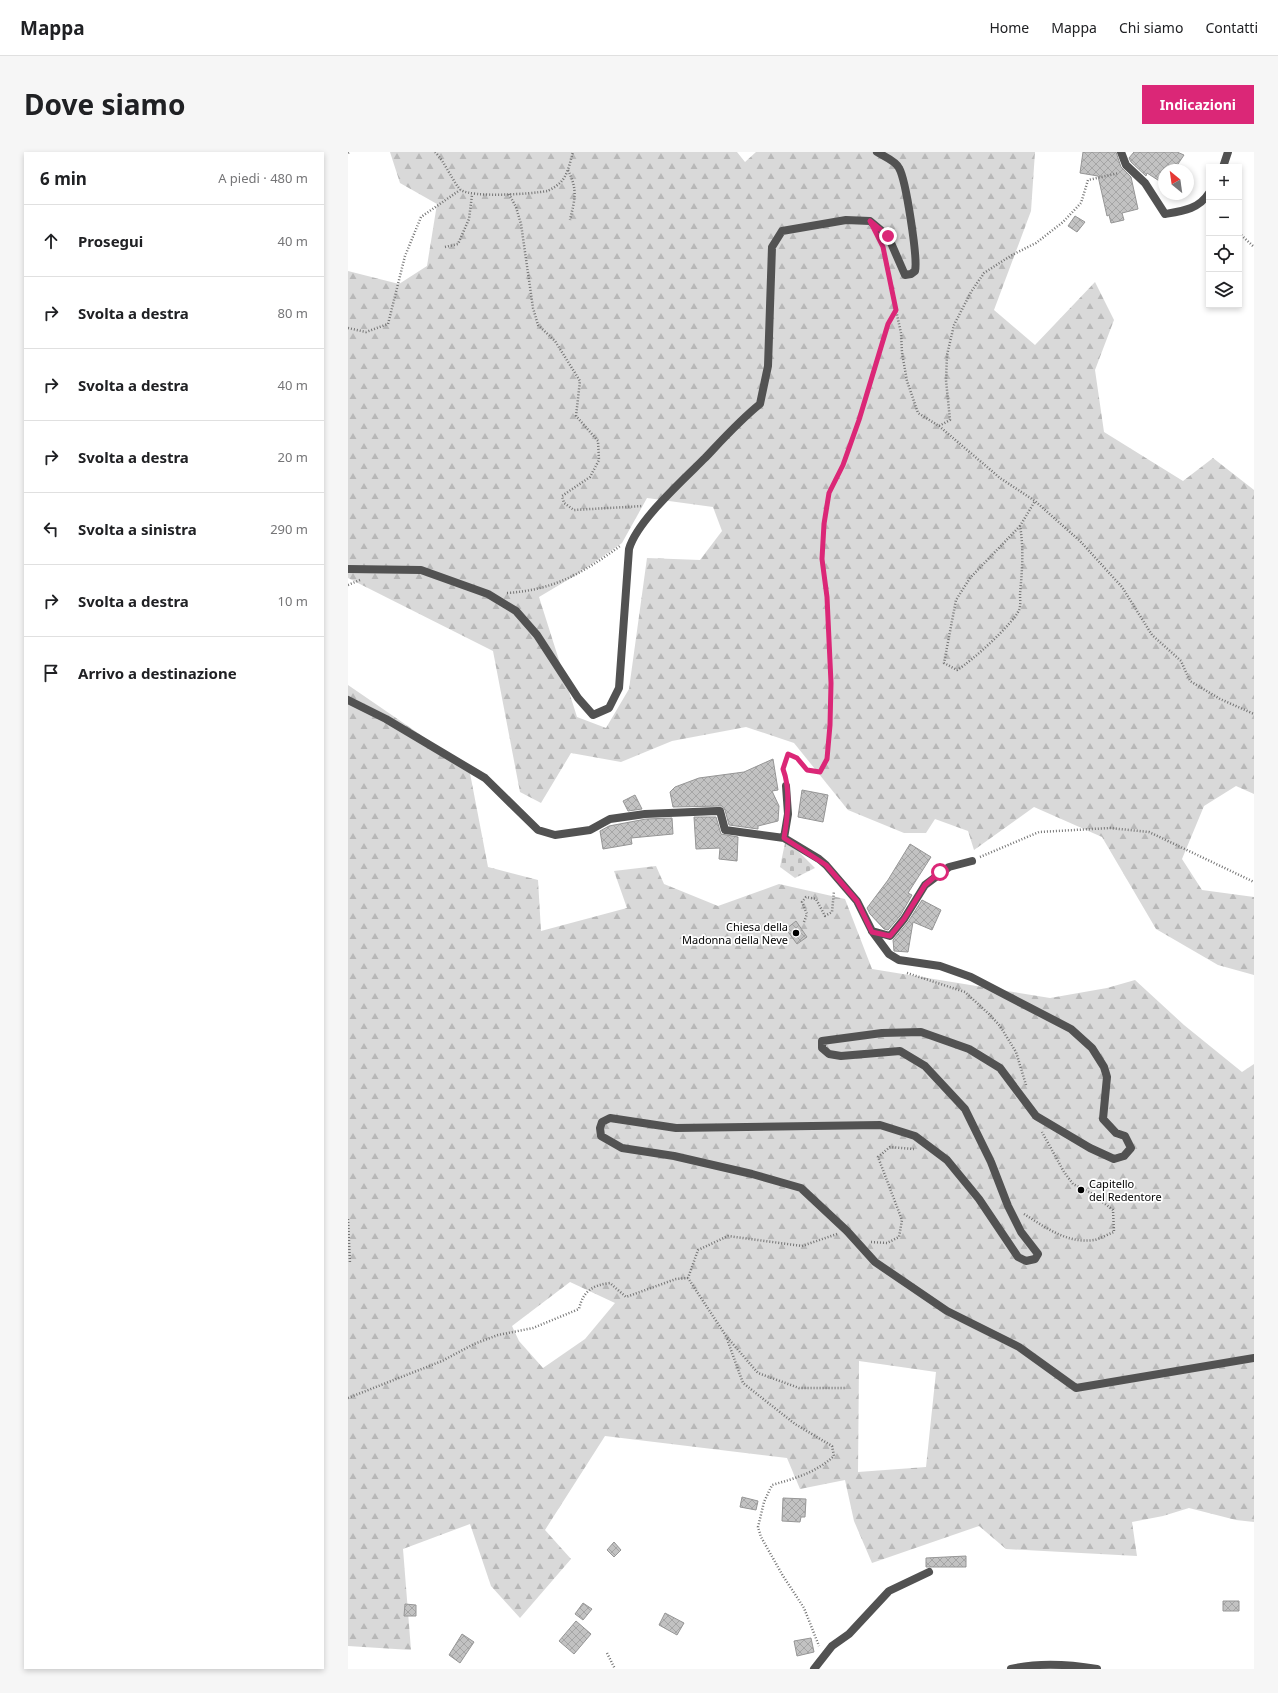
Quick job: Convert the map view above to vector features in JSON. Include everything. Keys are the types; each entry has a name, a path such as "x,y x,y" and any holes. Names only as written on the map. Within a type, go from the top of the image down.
{"street":[{"path":"348,569 421,570 488,594 516,611 537,635 578,698 593,715 609,708 618,688 629,549 632,537 658,507 739,421 760,404 768,366 772,248 782,231 846,220 870,221 888,236 905,275 912,274 915,271 911,227 904,180 898,165 877,152"},
{"path":"1122,152 1126,165 1145,183 1166,214 1195,208 1206,198"},
{"path":"1224,164 1228,152"},
{"path":"348,700 386,719 485,778 538,830 555,835 590,830 610,819 645,814 717,811 720,812 725,830 784,838 826,865 857,901 872,932 889,954 899,960 940,966 971,978 1071,1029 1092,1048 1104,1067 1107,1077 1103,1119 1116,1133 1125,1136 1132,1148 1124,1156 1114,1159 1090,1148 1036,1116 1000,1068 969,1049 921,1032 882,1032 822,1041 822,1048 829,1054 841,1056 900,1051 925,1066 965,1108 991,1162 1008,1206 1021,1232 1038,1254 1031,1261 1026,1262 1018,1257 979,1199 947,1160 915,1136 880,1125 676,1128 610,1118 602,1122 600,1128 601,1136 622,1148 674,1156 752,1174 801,1188 847,1231 876,1262 947,1311 1019,1347 1076,1388 1254,1358"},
{"path":"784,838 788,814 786,786"},
{"path":"872,932 890,936 904,919 925,885 949,867 972,861"},
{"path":"814,1669 832,1646 850,1634 889,1591 929,1572"},
{"path":"1011,1669 1030,1664 1071,1664 1097,1669"}],"path":[{"path":"435,152 453,176 460,190 472,195 548,191 560,184 568,170 573,152"},
{"path":"939,426 950,420 946,380 947,354 954,325 971,292 984,273 1012,255 1036,244 1063,222 1081,203 1088,180 1131,169"},
{"path":"568,170 575,184 574,202 570,220"},
{"path":"348,328 366,332 388,324 405,256 421,217 460,190"},
{"path":"509,194 516,207 521,224 533,308 538,325 555,341 580,382 576,416 598,441 599,460 590,477 562,496 564,503 574,510 633,505 658,507"},
{"path":"446,247 458,244 469,219 472,195"},
{"path":"1242,236 1254,247"},
{"path":"884,255 896,310 907,381 918,413 939,426 1000,478 1035,500 1080,541 1122,587 1152,635 1181,660 1190,681 1220,699 1254,714"},
{"path":"786,786 786,778 783,769 788,754 797,758 807,770 820,772 827,759 830,725 831,683 827,597 822,559 824,524 829,493 843,465 888,324 896,310"},
{"path":"1020,526 1022,539 1022,571 1019,610 998,635 968,664 957,670 944,664 956,600 970,578 1020,526 1035,500"},
{"path":"488,594 523,592 551,586 591,567 632,537"},
{"path":"972,861 1039,832 1110,828 1149,832 1254,882"},
{"path":"804,922 807,914 802,902 806,897 816,899 825,916 832,912 833,887"},
{"path":"901,971 965,992 989,1014 1000,1026 1016,1052 1027,1088"},
{"path":"1008,1206 1019,1211 1051,1233 1074,1239 1094,1240 1114,1232 1113,1210 1091,1193 1073,1184 1064,1172 1049,1146 1036,1116"},
{"path":"869,1241 888,1243 899,1237 902,1220 878,1157 890,1147 912,1148 919,1151"},
{"path":"348,1219 350,1264"},
{"path":"688,1278 698,1250 728,1236 802,1246 847,1231"},
{"path":"348,1398 442,1361 474,1344 498,1335 532,1328 564,1316 579,1309 581,1301 589,1289 599,1284 610,1283 626,1297 676,1278 688,1278"},
{"path":"688,1278 726,1336 758,1373 799,1388 846,1388"},
{"path":"726,1336 743,1383 795,1424 832,1446 834,1456 821,1467 772,1485 764,1502 758,1528 761,1537 783,1576 804,1608 823,1658"},
{"path":"607,1654 615,1669"}],"green space":[{"path":"390,152 737,152 745,162 756,152 1035,152 1031,211 994,310 1035,345 1095,282 1114,320 1095,370 1104,432 1183,481 1213,458 1254,490 1254,794 1236,786 1204,806 1182,859 1202,890 1254,897 1254,975 1218,965 1156,929 1102,837 1034,807 974,850 968,831 935,819 926,833 904,833 848,810 794,743 746,727 672,741 621,762 571,753 541,803 520,792 493,651 348,578 348,271 399,284 427,266 437,204 400,183","holes":["647,498 713,507 722,531 700,560 647,558 629,689 606,728 577,717 539,597 576,575 622,543"]},
{"path":"348,685 469,768 488,867 538,880 541,931 627,908 614,871 656,866 664,884 718,906 779,884 845,899 872,969 1050,998 1107,988 1135,980 1184,1025 1242,1072 1254,1064 1254,1522 1236,1520 1189,1508 1163,1516 1132,1522 1137,1556 1006,1549 979,1526 872,1563 854,1521 845,1480 800,1489 787,1458 605,1436 545,1530 571,1559 520,1618 491,1586 470,1524 403,1549 411,1650 348,1646","holes":["570,1282 615,1303 585,1339 543,1368 519,1341 512,1326","859,1361 936,1372 926,1467 858,1472"]},
{"path":"785,843 799,852 815,868 795,878 780,867"}],"building":[{"path":"1083,152 1116,152 1121,167 1131,177 1138,209 1122,213 1124,220 1111,223 1109,215 1107,216 1098,176 1080,173"},
{"path":"1134,152 1177,152 1184,155 1178,164 1158,164 1158,180 1147,173 1146,176 1131,162 1129,158"},
{"path":"1075,216 1085,222 1077,232 1068,226"},
{"path":"773,759 778,790 772,791 779,806 778,821 758,826 758,829 729,825 725,810 722,806 673,807 670,792 675,787 699,778 744,772"},
{"path":"802,790 828,795 823,822 798,817"},
{"path":"635,795 642,809 628,811 623,801"},
{"path":"694,817 716,817 721,834 738,837 737,861 719,859 720,848 696,849"},
{"path":"672,818 673,834 631,838 632,844 603,849 600,831 609,826 646,819"},
{"path":"910,844 931,857 908,893 912,895 900,916 888,930 884,929 870,914 867,908 888,880"},
{"path":"922,900 941,910 932,930 913,922 908,952 894,951 893,940 908,922"},
{"name":"Chiesa della Madonna della Neve","path":"796,921 807,937 797,944 786,929"},
{"path":"742,1497 758,1501 756,1510 740,1507"},
{"path":"783,1498 806,1499 805,1517 801,1517 800,1522 782,1521"},
{"path":"614,1542 621,1550 614,1557 607,1550"},
{"path":"966,1556 966,1567 926,1567 926,1558"},
{"path":"1223,1601 1239,1601 1239,1611 1223,1611"},
{"path":"583,1603 592,1609 583,1620 575,1614"},
{"path":"405,1604 416,1605 416,1616 404,1616"},
{"path":"665,1613 684,1623 677,1635 659,1625"},
{"path":"576,1621 591,1634 574,1654 559,1641"},
{"path":"462,1634 474,1642 460,1663 449,1655"},
{"path":"811,1638 814,1652 797,1656 794,1641"}],"place":[{"name":"Chiesa della Madonna della Neve","path":"796,933"},
{"name":"Capitello del Redentore","path":"1081,1190"}],"route":[{"path":"888,236 870,221 883,247 888,278 896,310 888,324 859,420 843,465 829,493 824,524 822,559 827,597 831,683 830,725 827,759 820,772 807,770 797,758 788,754 783,769 786,778 788,814 784,838 819,859 826,865 857,901 872,932 890,936 904,919 914,900 925,885 940,872"}]}
